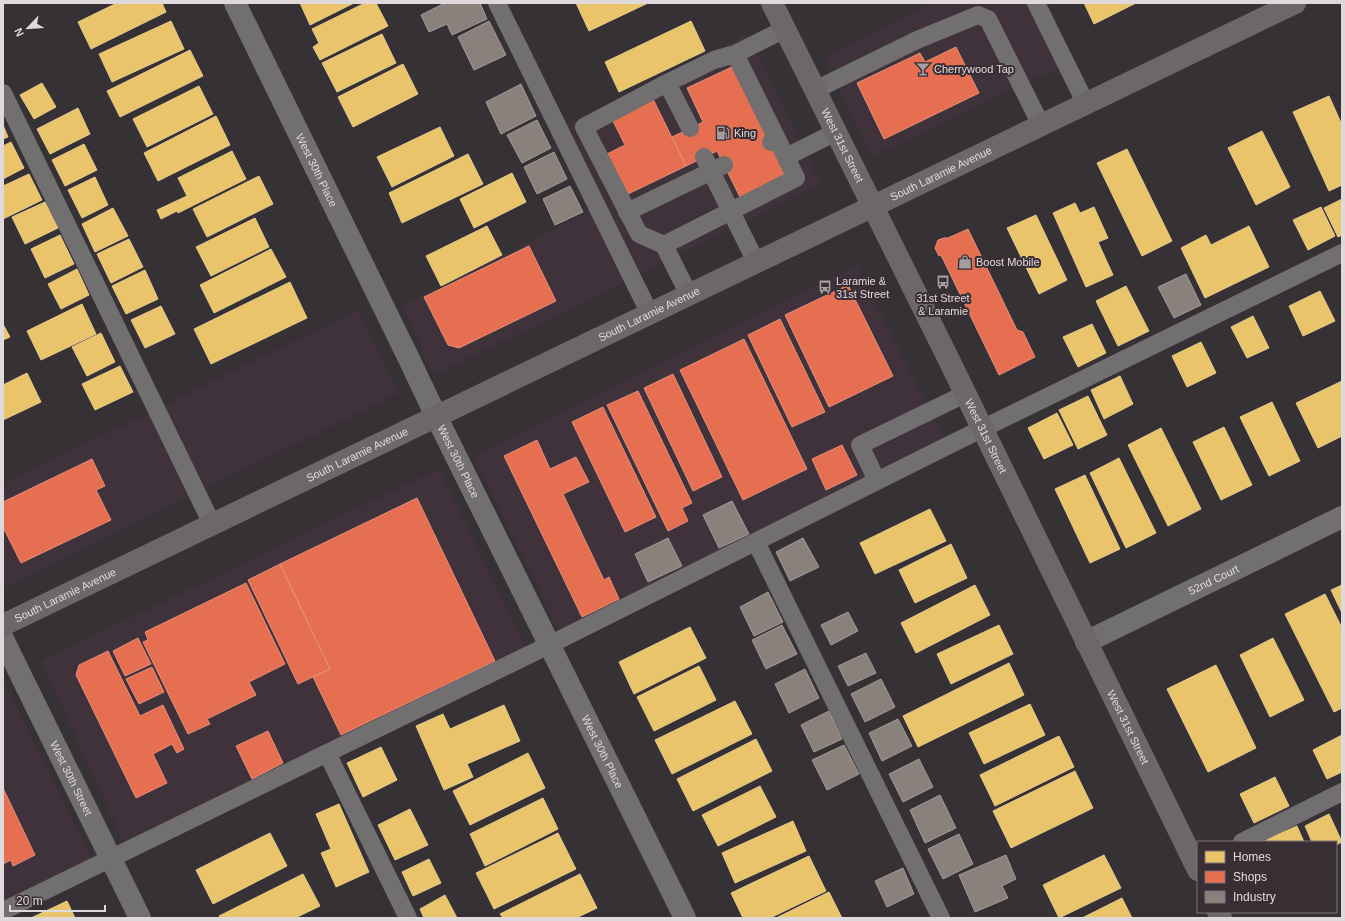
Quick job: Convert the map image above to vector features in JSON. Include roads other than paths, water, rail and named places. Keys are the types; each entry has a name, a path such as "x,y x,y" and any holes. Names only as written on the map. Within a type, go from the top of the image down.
{"main road":[{"name":"West 31st Street","path":"772,3 1197,866"},
{"name":"South Laramie Avenue","path":"3,625 1295,3"}],"street":[{"name":"West 30th Place","path":"235,3 436,416 685,918"},
{"name":"52nd Court","path":"1086,642 1342,518"},
{"name":"West 30th Street","path":"3,639 140,918"}],"lane":[{"path":"497,3 650,314"},
{"path":"1036,3 1086,104"},
{"path":"815,90 916,40 978,15 988,19 1040,125"},
{"path":"689,295 664,246 639,234 584,127 714,60 735,54 784,29"},
{"path":"664,246 796,178 786,157 774,141 754,101 735,54"},
{"path":"667,84 690,128"},
{"path":"3,93 212,524"},
{"path":"786,157 836,132"},
{"path":"627,212 713,164 730,211 756,262"},
{"path":"3,911 550,645 982,429 1342,253"},
{"path":"877,481 860,445 965,394"},
{"path":"756,542 941,918"},
{"path":"327,753 408,918"},
{"path":"1244,841 1342,792"}],"place":[{"name":"Cherrywood Tap","path":"923,69"},
{"name":"King","path":"723,133"},
{"name":"Boost Mobile","path":"965,262"},
{"name":"31st Street & Laramie","path":"943,282"},
{"name":"Laramie & 31st Street","path":"825,287"}]}
